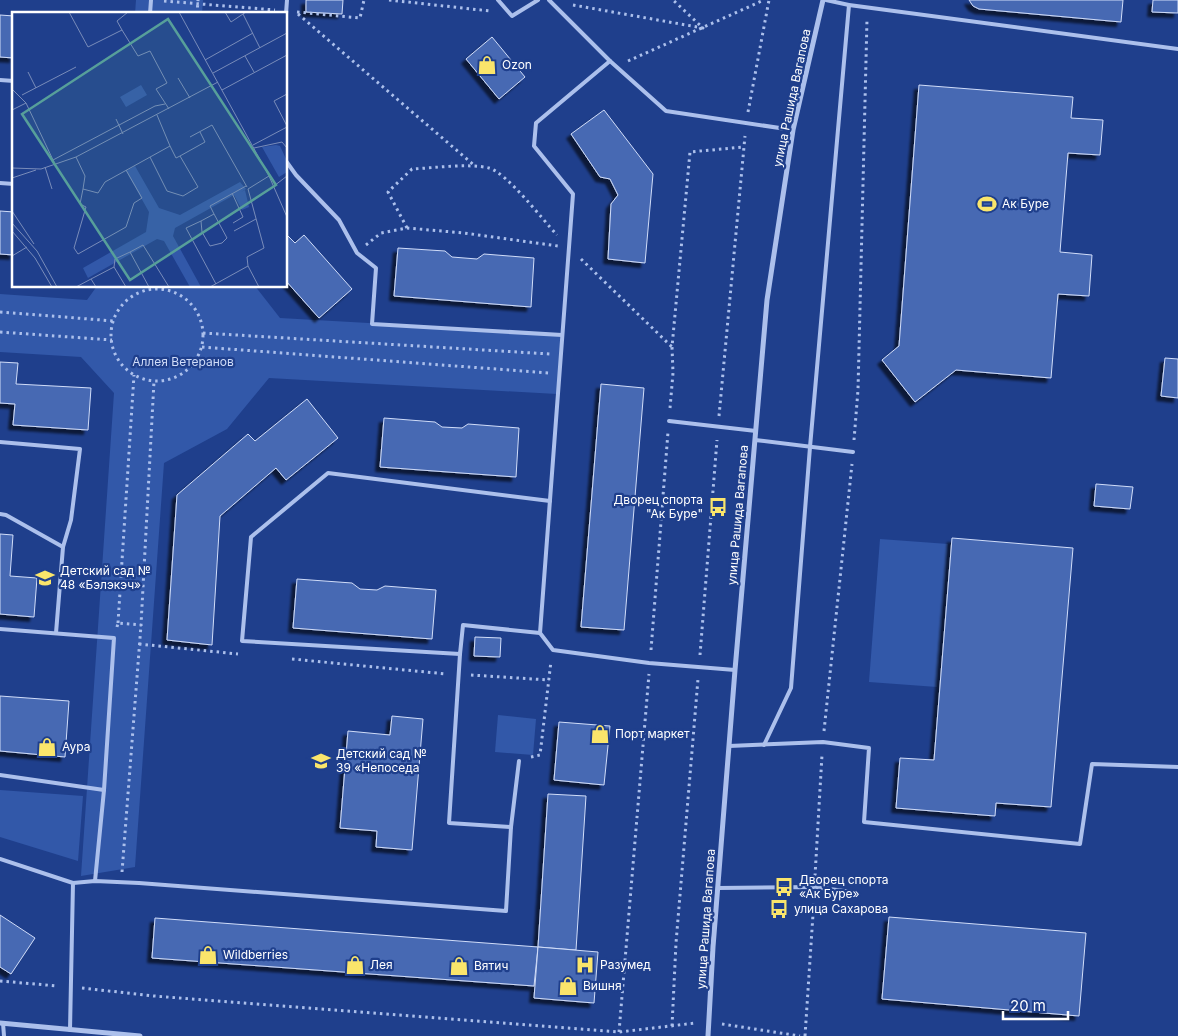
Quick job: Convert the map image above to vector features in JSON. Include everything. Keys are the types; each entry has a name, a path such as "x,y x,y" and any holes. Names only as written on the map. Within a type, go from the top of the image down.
{"street":[{"name":"улица Рашида Вагапова","path":"708,1036 735,670 767,300 793,130 824,0"},
{"path":"2,1023 140,1036"}],"lane":[{"path":"286,12 287,0"},
{"path":"499,1 512,16 538,0"},
{"path":"824,0 849,5 1178,49"},
{"path":"550,1 610,62 666,111 793,130"},
{"path":"764,745 791,688 810,446 849,5"},
{"path":"610,62 536,123 534,146 573,194 540,633 552,650 650,663 735,670"},
{"path":"288,164 296,175 339,220 357,253 376,268 372,324 562,335"},
{"path":"669,421 756,431"},
{"path":"755,440 853,452"},
{"path":"0,442 80,449 71,520 63,547 56,633"},
{"path":"460,654 242,641 251,537 328,473 550,501"},
{"path":"0,514 6,515 63,547"},
{"path":"511,826 449,823 463,625 540,633"},
{"path":"0,629 114,638 104,790 95,881"},
{"path":"729,746 823,742 869,748 864,822 1080,844 1092,764 1178,767"},
{"path":"0,859 73,883 95,881 121,882 506,911 511,826 519,761"},
{"path":"0,774 104,790"},
{"path":"70,1030 73,883"},
{"path":"718,888 814,887 852,892"},
{"path":"2,1023 4,1036"}],"path":[{"path":"161,0 198,2 286,12"},
{"path":"364,0 360,18 296,12 476,167"},
{"path":"389,0 490,11 499,1"},
{"path":"673,0 702,28"},
{"path":"616,66 764,0"},
{"path":"672,1026 676,943 743,147 769,0"},
{"path":"550,1 702,28"},
{"path":"805,1036 823,742 853,452 858,380 868,7"},
{"path":"619,1032 673,373 672,347 690,152 743,147"},
{"path":"407,228 388,192 412,168 476,167 491,169 507,180 569,247 672,347"},
{"path":"357,253 381,232 407,228 464,233 569,247"},
{"path":"174,292 175,288"},
{"path":"146,289 162,289 174,292 186,299 195,308 201,320 204,333 202,347 197,359 189,368 167,380 154,381 134,375 123,366 116,354 112,340 114,321 118,311 128,300 146,289"},
{"path":"0,312 114,321"},
{"path":"0,332 112,340"},
{"path":"204,333 561,355"},
{"path":"202,347 560,374"},
{"path":"114,638 118,622 134,375"},
{"path":"121,882 141,625 154,381"},
{"path":"118,622 141,625"},
{"path":"139,644 246,654"},
{"path":"519,761 540,755 552,650"},
{"path":"284,658 458,675 549,680"},
{"path":"0,980 154,996 619,1032 710,1022 800,1036"}],"green space":[{"path":"136,0 203,0 202,12 135,12"},
{"name":"Аллея Ветеранов","path":"96,288 257,288 280,318 561,334 557,394 269,378 227,429 164,463 135,867 81,876 114,393 81,357 0,352 0,294 87,300"},
{"path":"880,539 948,544 937,687 869,682"},
{"path":"498,715 536,719 533,755 495,752"},
{"path":"0,790 83,796 78,861 0,837"}],"building":[{"path":"306,0 343,0 342,14 306,12"},
{"path":"969,0 1123,0 1121,22 979,9 973,6"},
{"path":"1153,0 1178,0 1178,13 1152,12"},
{"path":"0,15 12,16 12,58 0,57"},
{"path":"492,37 525,77 499,99 466,59"},
{"name":"Ак Буре","path":"919,85 1073,97 1071,118 1103,120 1100,155 1068,153 1060,252 1092,255 1089,296 1058,294 1051,378 956,370 915,402 882,360 899,346"},
{"path":"604,110 653,174 645,263 608,259 611,204 618,195 610,179 600,177 571,134"},
{"path":"0,211 12,212 12,255 0,254"},
{"path":"304,235 352,289 319,318 288,283 288,236 295,243"},
{"path":"398,248 445,251 452,257 477,259 484,254 534,258 531,307 394,296"},
{"path":"1165,358 1178,359 1178,398 1161,396"},
{"path":"0,362 18,363 16,384 91,388 88,430 13,425 15,404 0,403"},
{"path":"601,384 644,388 624,630 581,627"},
{"path":"307,399 338,438 286,480 276,468 220,516 212,645 167,640 177,495 248,434 255,441"},
{"path":"384,418 435,422 442,427 462,428 468,424 519,428 516,477 380,467"},
{"path":"1096,484 1133,487 1130,509 1094,506"},
{"path":"0,534 13,535 10,576 37,578 34,617 0,614"},
{"path":"952,538 1073,548 1051,807 996,803 995,816 896,808 900,758 934,760"},
{"path":"297,579 352,583 360,589 377,590 385,586 436,590 432,639 293,628"},
{"path":"475,637 501,638 500,657 474,656"},
{"path":"0,696 69,701 65,757 0,751"},
{"path":"392,716 423,719 412,850 376,847 377,831 340,828 348,731 390,735"},
{"path":"559,722 610,726 604,785 554,780"},
{"path":"548,794 586,796 576,950 538,947"},
{"path":"0,915 35,938 11,974 0,967"},
{"path":"889,917 1086,933 1079,1016 882,999"},
{"path":"155,918 538,947 534,986 152,958"},
{"path":"538,947 598,952 594,1003 534,998"}],"place":[{"name":"Ozon","path":"487,65"},
{"name":"Ак Буре","path":"987,204"},
{"name":"Дворец спорта \"Ак Буре\"","path":"718,507"},
{"name":"Детский сад № 48 «Бэлэкэч»","path":"45,578"},
{"name":"Порт маркет","path":"600,734"},
{"name":"Аура","path":"47,747"},
{"name":"Детский сад № 39 «Непоседа","path":"321,761"},
{"name":"Дворец спорта «Ак Буре»","path":"784,887"},
{"name":"улица Сахарова","path":"779,909"},
{"name":"Wildberries","path":"208,955"},
{"name":"Лея","path":"355,965"},
{"name":"Разумед","path":"585,965"},
{"name":"Вятич","path":"459,966"},
{"name":"Вишня","path":"568,986"}]}
